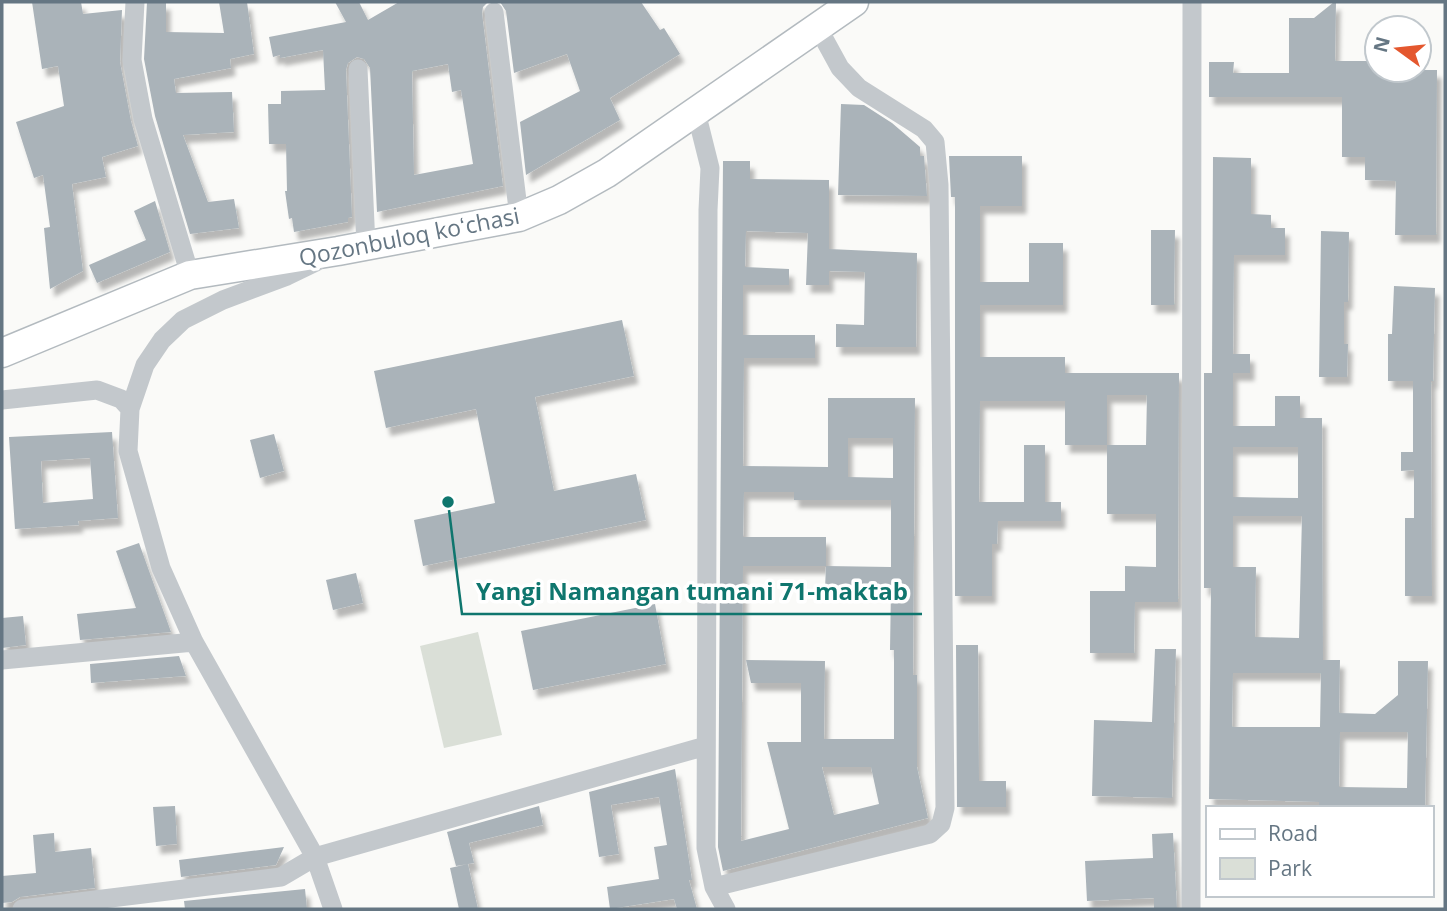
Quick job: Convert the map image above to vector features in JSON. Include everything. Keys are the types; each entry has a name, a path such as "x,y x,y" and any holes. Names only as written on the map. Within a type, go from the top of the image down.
{"main road":[{"name":"Qozonbuloq koʻchasi","path":"2,353 190,275 519,217 559,200 607,173 854,2"}],"street":[{"path":"135,2 132,60 143,119 190,275"},
{"path":"1191,909 1192,2"},
{"path":"494,12 519,217"},
{"path":"714,887 930,834 941,824 945,808 939,184 935,142 924,129 859,88 840,68 817,26"},
{"path":"358,69 366,246"},
{"path":"696,112 710,168 706,848 714,887 726,909"},
{"path":"333,909 315,857 194,642 161,568 128,451 130,409 145,365 162,340 183,320 338,251"},
{"path":"2,400 97,390 121,399 130,409"},
{"path":"2,660 194,642"},
{"path":"22,909 281,877 315,857 706,746"}],"green space":[{"path":"478,632 502,735 444,748 420,646"}],"building":[{"path":"32,2 81,2 83,14 122,10 120,62 138,146 102,157 106,177 72,184 83,271 50,289 44,228 50,227 43,175 34,178 16,122 64,106 58,66 42,69"},
{"path":"147,2 166,2 166,32 224,33 219,2 247,2 254,54 230,59 231,68 174,79 176,93 232,92 234,132 183,135 208,202 234,199 239,228 190,234 155,116 144,59"},
{"path":"335,2 359,2 368,20 399,2 488,2 482,13 503,186 377,212 370,68 364,59 357,57 348,63 346,70 352,217 348,218 348,222 294,232 285,191 286,144 269,144 268,104 281,104 281,91 325,90 323,50 273,57 269,37 346,22","holes":["448,64 452,92 461,90 473,164 414,175 412,71"]},
{"path":"500,2 641,2 660,30 664,28 680,54 610,98 620,120 526,175 520,122 580,91 567,54 514,73 506,11"},
{"path":"1336,2 1335,61 1363,61 1363,84 1433,84 1433,70 1437,70 1436,235 1395,235 1396,181 1365,180 1365,157 1342,157 1342,97 1209,97 1209,62 1234,62 1233,73 1289,73 1289,18 1314,18"},
{"path":"841,104 864,105 892,123 920,147 920,156 924,156 927,196 838,195"},
{"path":"949,156 1022,156 1022,206 980,206 980,282 1029,282 1029,243 1063,243 1063,305 980,305 980,357 1065,357 1065,373 1179,373 1178,602 1135,602 1134,653 1090,653 1090,591 1125,591 1125,566 1156,567 1156,514 1107,514 1107,445 1065,445 1065,401 980,401 979,502 1024,502 1024,445 1045,445 1045,502 1061,502 1061,521 998,521 997,544 992,544 992,596 955,596 955,197 951,197","holes":["1107,395 1147,395 1146,445 1107,445"]},
{"path":"1213,157 1251,158 1251,214 1271,215 1271,228 1285,228 1285,255 1234,255 1233,354 1250,354 1250,373 1233,373 1233,426 1275,426 1275,396 1300,396 1300,418 1322,418 1323,660 1340,660 1339,713 1375,714 1398,695 1398,661 1428,661 1425,806 1319,806 1319,802 1209,799 1211,588 1204,588 1204,373 1212,373","holes":["1233,447 1298,447 1298,498 1233,497","1233,516 1302,516 1299,638 1255,637 1256,567 1233,567","1233,673 1321,673 1320,727 1232,727","1340,732 1408,732 1407,788 1339,787"]},
{"path":"723,161 750,161 750,179 829,180 829,249 917,253 916,347 836,347 836,324 864,325 865,272 829,271 829,285 806,285 808,233 746,231 745,267 789,269 789,285 743,285 743,335 815,335 815,358 744,358 743,466 828,467 828,398 915,398 913,675 917,675 917,767 928,818 723,871 718,847","holes":["848,438 893,438 893,478 848,477","744,492 794,492 794,500 891,500 891,567 826,566 826,537 743,537","743,566 826,566 825,589 891,589 890,650 894,650 894,739 824,739 825,661 746,660 751,683 801,683 801,742 767,742 789,829 741,841","822,767 871,767 879,804 834,815"]},
{"path":"155,201 170,252 97,283 89,265 146,240 134,211"},
{"path":"1151,230 1175,230 1174,305 1151,305"},
{"path":"1321,231 1349,232 1348,302 1344,302 1344,344 1348,344 1347,377 1319,377"},
{"path":"1394,286 1435,288 1431,381 1432,596 1405,596 1405,518 1414,518 1414,470 1401,471 1401,452 1413,452 1413,381 1388,381 1388,334 1392,334"},
{"path":"622,320 634,376 535,397 554,491 636,474 646,520 423,566 414,520 495,503 476,409 386,428 374,371"},
{"path":"112,432 118,518 78,521 79,525 15,529 9,437","holes":["90,458 93,499 43,503 41,461"]},
{"path":"274,434 284,471 260,478 250,440"},
{"path":"139,543 171,632 80,640 77,614 136,608 116,551"},
{"path":"356,573 363,603 333,610 326,580"},
{"path":"655,604 666,664 533,690 521,631"},
{"path":"23,616 26,645 2,648 2,618"},
{"path":"956,645 978,645 979,781 1006,781 1006,807 957,807"},
{"path":"1155,649 1176,649 1172,798 1092,796 1094,720 1152,722"},
{"path":"179,656 186,676 91,683 90,664"},
{"path":"675,769 692,880 689,880 697,909 677,909 674,899 610,909 607,887 659,879 654,847 667,845 659,797 611,805 619,854 599,857 589,792"},
{"path":"175,806 177,844 156,846 153,807"},
{"path":"539,806 543,825 469,843 474,863 456,866 447,832"},
{"path":"54,833 55,852 91,848 95,888 20,897 12,902 2,903 2,876 36,873 33,835"},
{"path":"1173,833 1177,909 1154,909 1154,898 1087,901 1085,861 1153,858 1152,834"},
{"path":"284,847 276,865 181,877 179,860"},
{"path":"468,864 478,909 459,909 450,868"},
{"path":"305,889 307,909 185,909 184,901"}],"place":[{"name":"Yangi Namangan tumani 71-maktab","path":"448,502"}]}
